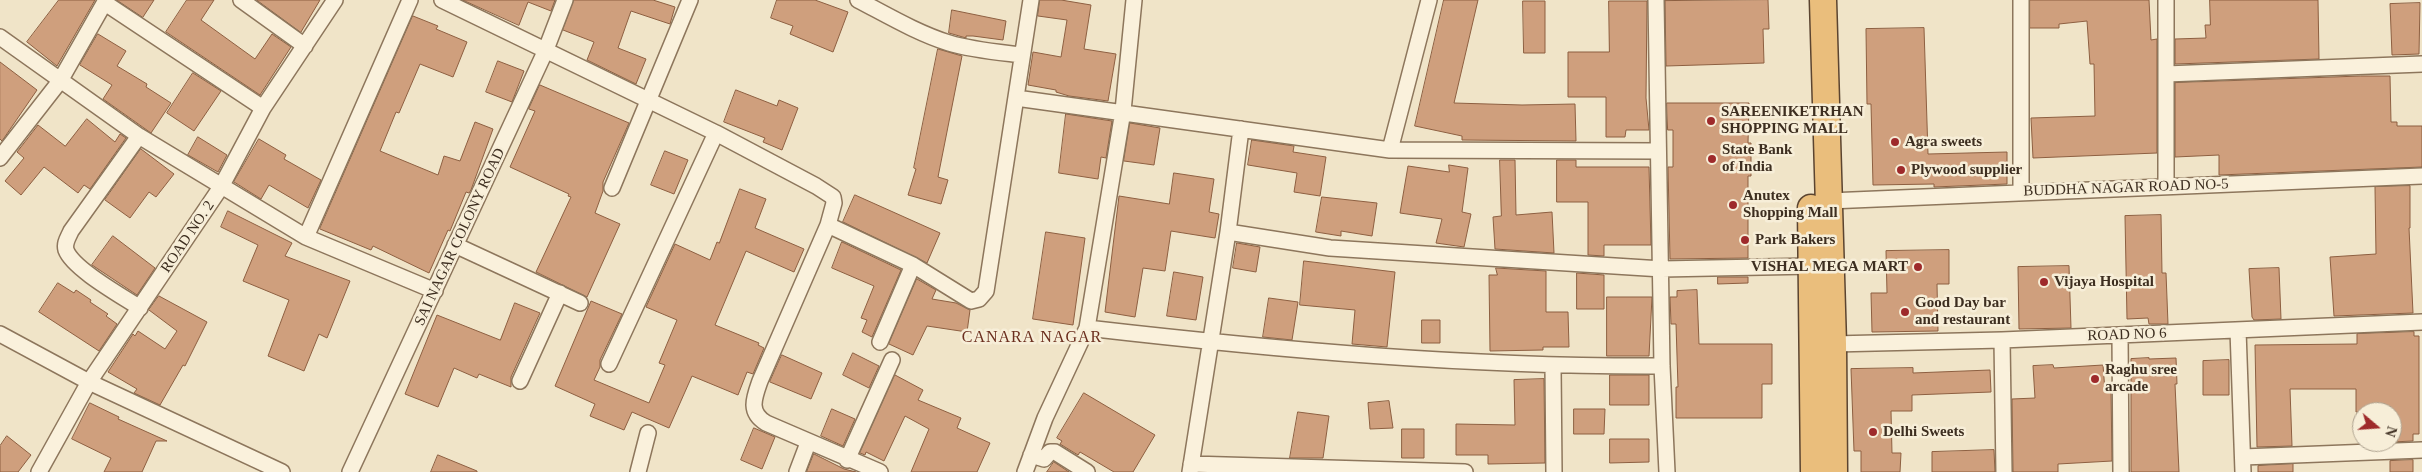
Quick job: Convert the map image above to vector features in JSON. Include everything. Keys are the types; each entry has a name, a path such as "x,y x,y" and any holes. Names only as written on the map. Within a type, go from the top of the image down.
{"highway":[{"path":"1808,0 1814,472"},
{"path":"1823,0 1834,472"}],"street":[{"path":"241,0 304,46"},
{"name":"ROAD NO. 2","path":"39,472 89,382 221,187 263,108 335,0"},
{"path":"306,237 410,0"},
{"path":"442,0 475,6 545,52 716,133 827,192 833,197 834,203 828,225 753,400 754,411 758,418 808,443 880,472"},
{"name":"SAI NAGAR COLONY ROAD","path":"350,472 545,52 565,0"},
{"path":"612,188 650,101 690,0"},
{"path":"858,0 926,34 949,42 970,48 1022,55"},
{"path":"828,225 913,265 972,301 979,299 986,291 1031,0"},
{"path":"1025,472 1062,380 1087,328 1123,111 1134,0"},
{"path":"1390,150 1429,0"},
{"path":"1656,0 1662,269 1662,366 1667,472"},
{"path":"2021,0 2021,193"},
{"path":"2166,0 2166,186"},
{"path":"0,158 60,81 106,1 263,108"},
{"path":"0,37 139,136 306,237 435,291"},
{"path":"2166,74 2422,64"},
{"path":"1016,98 1123,111 1390,150 1658,151"},
{"path":"1241,129 1228,232 1209,342 1191,468 1465,472"},
{"path":"609,364 716,133"},
{"path":"139,136 71,231 65,243 67,252 76,264 140,308"},
{"name":"BUDDHA NAGAR ROAD NO-5","path":"1829,201 2422,176"},
{"path":"1228,232 1330,248 1662,269 1812,266"},
{"path":"455,245 580,303"},
{"path":"880,342 913,265"},
{"path":"520,381 560,294"},
{"name":"ROAD NO 6","path":"1832,344 2002,340 2422,322"},
{"path":"1087,328 1209,342 1553,366 1662,366"},
{"path":"2238,330 2243,465 2422,450"},
{"path":"0,334 89,382 282,472"},
{"path":"2120,335 2121,472"},
{"path":"2002,340 2004,472"},
{"path":"847,460 892,360"},
{"path":"1553,366 1554,472"},
{"path":"638,472 648,433"},
{"path":"797,472 808,443"},
{"path":"1031,455 1044,459 1050,452 1055,452 1087,472"}],"building":[{"path":"59,0 95,0 57,66 27,42"},
{"path":"117,0 154,0 143,17"},
{"path":"187,0 214,0 201,20 255,59 272,34 291,47 260,95 166,32"},
{"path":"257,0 320,0 301,32"},
{"path":"463,0 555,0 551,11 528,2 519,25"},
{"path":"574,0 653,0 675,7 670,24 631,11 618,48 646,59 636,84 587,60 594,42 563,30"},
{"path":"777,0 815,0 848,12 833,52 790,34 793,26 771,18"},
{"path":"1040,0 1061,0 1091,5 1084,49 1116,54 1108,101 1069,96 1056,92 1056,90 1028,85 1033,52 1061,57 1067,20 1038,16"},
{"path":"1444,0 1478,0 1454,103 1575,104 1576,141 1462,140 1462,136 1415,126"},
{"path":"1768,0 1769,29 1763,29 1764,63 1666,66 1665,1"},
{"path":"2030,0 2149,0 2151,40 2157,39 2157,153 2033,158 2031,118 2095,116 2094,64 2090,64 2087,21 2059,24 2059,28 2030,28"},
{"path":"2210,0 2318,0 2319,59 2175,64 2175,39 2206,38 2205,25 2210,25"},
{"path":"1523,1 1545,1 1545,53 1524,53"},
{"path":"1609,1 1647,1 1646,98 1649,130 1626,130 1625,137 1606,137 1606,97 1568,97 1568,52 1609,52"},
{"path":"2420,3 2419,54 2392,55 2390,4"},
{"path":"952,10 1006,21 1003,40 973,36 966,36 966,38 949,33"},
{"path":"413,16 438,26 436,29 467,42 453,77 420,64 399,113 396,112 380,151 438,175 444,156 460,161 475,122 493,129 471,190 469,193 466,192 450,231 448,230 429,273 373,246 371,250 320,229"},
{"path":"1924,28 1928,154 2007,152 2007,184 1934,187 1934,184 1873,185 1871,104 1867,104 1866,29"},
{"path":"98,34 126,51 117,66 147,84 146,87 171,103 151,133 103,99 112,85 80,65"},
{"path":"938,49 962,56 938,177 948,180 941,204 908,195 916,169 914,168"},
{"path":"498,61 524,71 512,102 486,92"},
{"path":"0,62 37,90 2,141 0,139"},
{"path":"193,73 221,91 194,131 167,113"},
{"path":"2390,76 2391,122 2397,122 2397,126 2422,126 2422,167 2219,175 2219,155 2175,157 2175,83"},
{"path":"540,85 629,123 603,182 603,191 595,213 620,224 587,297 536,272 571,197 568,196 569,194 510,167 535,111 529,109"},
{"path":"736,90 777,106 779,100 798,108 782,150 763,142 765,138 724,122"},
{"path":"1667,103 1749,103 1748,143 1751,143 1751,176 1748,176 1748,258 1670,259 1668,167 1673,167 1673,130 1668,130"},
{"path":"1066,114 1112,121 1106,158 1101,157 1098,179 1059,173"},
{"path":"87,119 115,142 120,134 126,138 90,189 84,185 78,193 44,167 21,195 5,181 24,158 17,152 38,125 65,146"},
{"path":"1130,123 1160,128 1154,165 1124,161"},
{"path":"198,137 227,155 218,172 188,155"},
{"path":"259,139 286,155 284,159 321,180 308,208 269,185 261,199 234,182"},
{"path":"1252,140 1294,146 1293,152 1326,157 1320,196 1294,192 1297,173 1248,165"},
{"path":"141,149 174,174 156,197 149,192 130,218 105,200"},
{"path":"665,151 688,160 674,194 651,185"},
{"path":"1500,160 1515,160 1516,215 1552,212 1554,253 1495,249 1493,217 1501,216"},
{"path":"1557,160 1576,160 1576,167 1649,167 1651,245 1604,245 1604,256 1588,255 1588,202 1557,202"},
{"path":"1449,165 1468,168 1462,212 1471,214 1464,247 1436,243 1442,219 1400,213 1408,166 1449,172"},
{"path":"1174,173 1214,179 1209,212 1219,214 1215,238 1171,231 1165,271 1143,268 1135,317 1105,312 1119,196 1169,204"},
{"path":"2410,186 2409,228 2413,313 2334,316 2330,257 2376,254 2375,187"},
{"path":"740,189 766,199 755,228 804,249 794,272 746,251 715,325 759,343 758,345 764,348 753,374 747,372 738,395 692,376 669,428 632,412 624,430 590,416 595,404 555,386 591,301 622,314 600,360 600,367 594,380 649,403 665,365 659,363 677,320 646,307 675,244 710,260 717,242 719,243"},
{"path":"855,195 940,233 927,263 843,222"},
{"path":"1322,197 1377,203 1372,236 1341,231 1341,236 1316,232"},
{"path":"228,211 292,243 285,256 350,281 327,338 319,334 304,371 268,356 289,300 243,281 258,245 221,227"},
{"path":"2161,215 2162,273 2166,273 2168,324 2149,324 2148,318 2127,319 2125,216"},
{"path":"1046,232 1085,238 1073,325 1033,319"},
{"path":"113,236 155,268 137,295 92,265"},
{"path":"842,242 901,270 872,337 862,332 867,320 861,318 874,286 832,268"},
{"path":"1237,243 1260,247 1256,272 1233,268"},
{"path":"1949,250 1949,284 1937,284 1938,331 1872,332 1871,293 1887,293 1886,251"},
{"path":"1304,261 1395,272 1387,347 1352,344 1355,310 1300,305"},
{"name":"Vijaya Hospital","path":"2069,266 2071,328 2019,329 2018,267"},
{"path":"1496,268 1546,271 1546,312 1568,312 1569,347 1543,347 1543,350 1490,351 1489,275 1497,275"},
{"path":"2279,268 2281,319 2254,320 2252,317 2249,269"},
{"path":"1174,272 1203,277 1196,320 1167,316"},
{"path":"1577,273 1604,275 1604,309 1577,309"},
{"path":"1718,277 1748,277 1748,283 1718,284"},
{"path":"917,279 936,290 932,299 956,303 970,310 967,332 927,326 913,355 889,344"},
{"path":"58,283 74,293 76,290 91,300 90,302 108,314 106,316 117,324 99,351 39,312"},
{"path":"1697,290 1699,344 1772,344 1772,384 1762,384 1762,418 1676,418 1676,387 1678,387 1676,324 1671,324 1670,297 1677,297 1677,291"},
{"path":"159,296 207,322 185,366 183,365 160,405 134,393 137,389 108,372 133,334 135,336 138,331 165,349 177,331 149,310"},
{"path":"1607,297 1652,297 1649,356 1607,356"},
{"path":"1269,298 1298,302 1292,340 1263,337"},
{"path":"515,303 540,313 511,377 511,387 479,374 477,378 454,368 438,407 405,394 437,315 500,340"},
{"path":"1422,320 1440,320 1440,343 1422,343"},
{"path":"2414,332 2414,336 2419,336 2419,434 2413,434 2413,441 2402,442 2402,402 2356,402 2356,389 2290,389 2292,446 2257,447 2255,345 2357,344 2357,334"},
{"path":"853,353 879,366 869,388 843,375"},
{"path":"782,355 822,373 811,399 770,382"},
{"path":"2176,358 2177,384 2175,384 2179,472 2131,472 2131,359"},
{"path":"2229,360 2229,395 2203,395 2203,361"},
{"path":"2053,365 2054,368 2103,365 2105,391 2111,391 2112,461 2058,464 2058,472 2013,472 2012,399 2035,398 2033,366"},
{"path":"1913,368 1913,373 1990,370 1991,392 1912,395 1912,411 1891,411 1892,453 1901,453 1900,472 1861,472 1861,451 1854,451 1851,369"},
{"path":"895,375 923,390 918,400 961,418 957,428 990,443 977,472 911,472 929,429 905,416 884,461 866,452 865,455 860,453"},
{"path":"1610,375 1649,375 1649,405 1610,405"},
{"path":"1544,379 1545,463 1488,464 1488,455 1456,455 1456,424 1515,425 1514,380"},
{"path":"1084,393 1155,435 1133,472 1114,472 1080,452 1078,455 1060,444 1062,441 1057,438"},
{"path":"1389,401 1393,428 1370,429 1368,403"},
{"path":"90,403 119,417 118,419 167,441 156,441 142,472 104,472 111,458 72,439"},
{"path":"832,409 855,419 843,446 821,436"},
{"path":"1574,409 1605,409 1604,434 1574,434"},
{"path":"1298,412 1329,416 1323,458 1290,458"},
{"path":"754,428 775,437 762,469 741,460"},
{"path":"1402,429 1424,429 1424,458 1402,458"},
{"path":"7,436 31,455 18,472 0,472 0,446"},
{"path":"1610,439 1649,439 1649,462 1610,463"},
{"path":"1994,450 1995,472 1932,472 1932,452"},
{"path":"814,454 844,469 856,472 807,472"},
{"path":"438,455 477,471 477,472 431,472"},
{"path":"2413,460 2413,472 2390,472 2390,461"},
{"path":"1054,462 1069,472 1047,472"},
{"path":"2293,464 2293,472 2258,472 2258,466"}],"place":[{"name":"SAREENIKETRHAN SHOPPING MALL","path":"1711,121"},
{"name":"Agra sweets","path":"1895,142"},
{"name":"State Bank of India","path":"1712,159"},
{"name":"Plywood supplier","path":"1901,170"},
{"name":"Anutex Shopping Mall","path":"1733,205"},
{"name":"Park Bakers","path":"1745,240"},
{"name":"VISHAL MEGA MART","path":"1918,267"},
{"name":"Vijaya Hospital","path":"2044,282"},
{"name":"Good Day bar and restaurant","path":"1905,312"},
{"name":"Raghu sree arcade","path":"2095,379"},
{"name":"Delhi Sweets","path":"1873,432"}],"district":[{"name":"CANARA NAGAR","path":"1032,338"}]}
